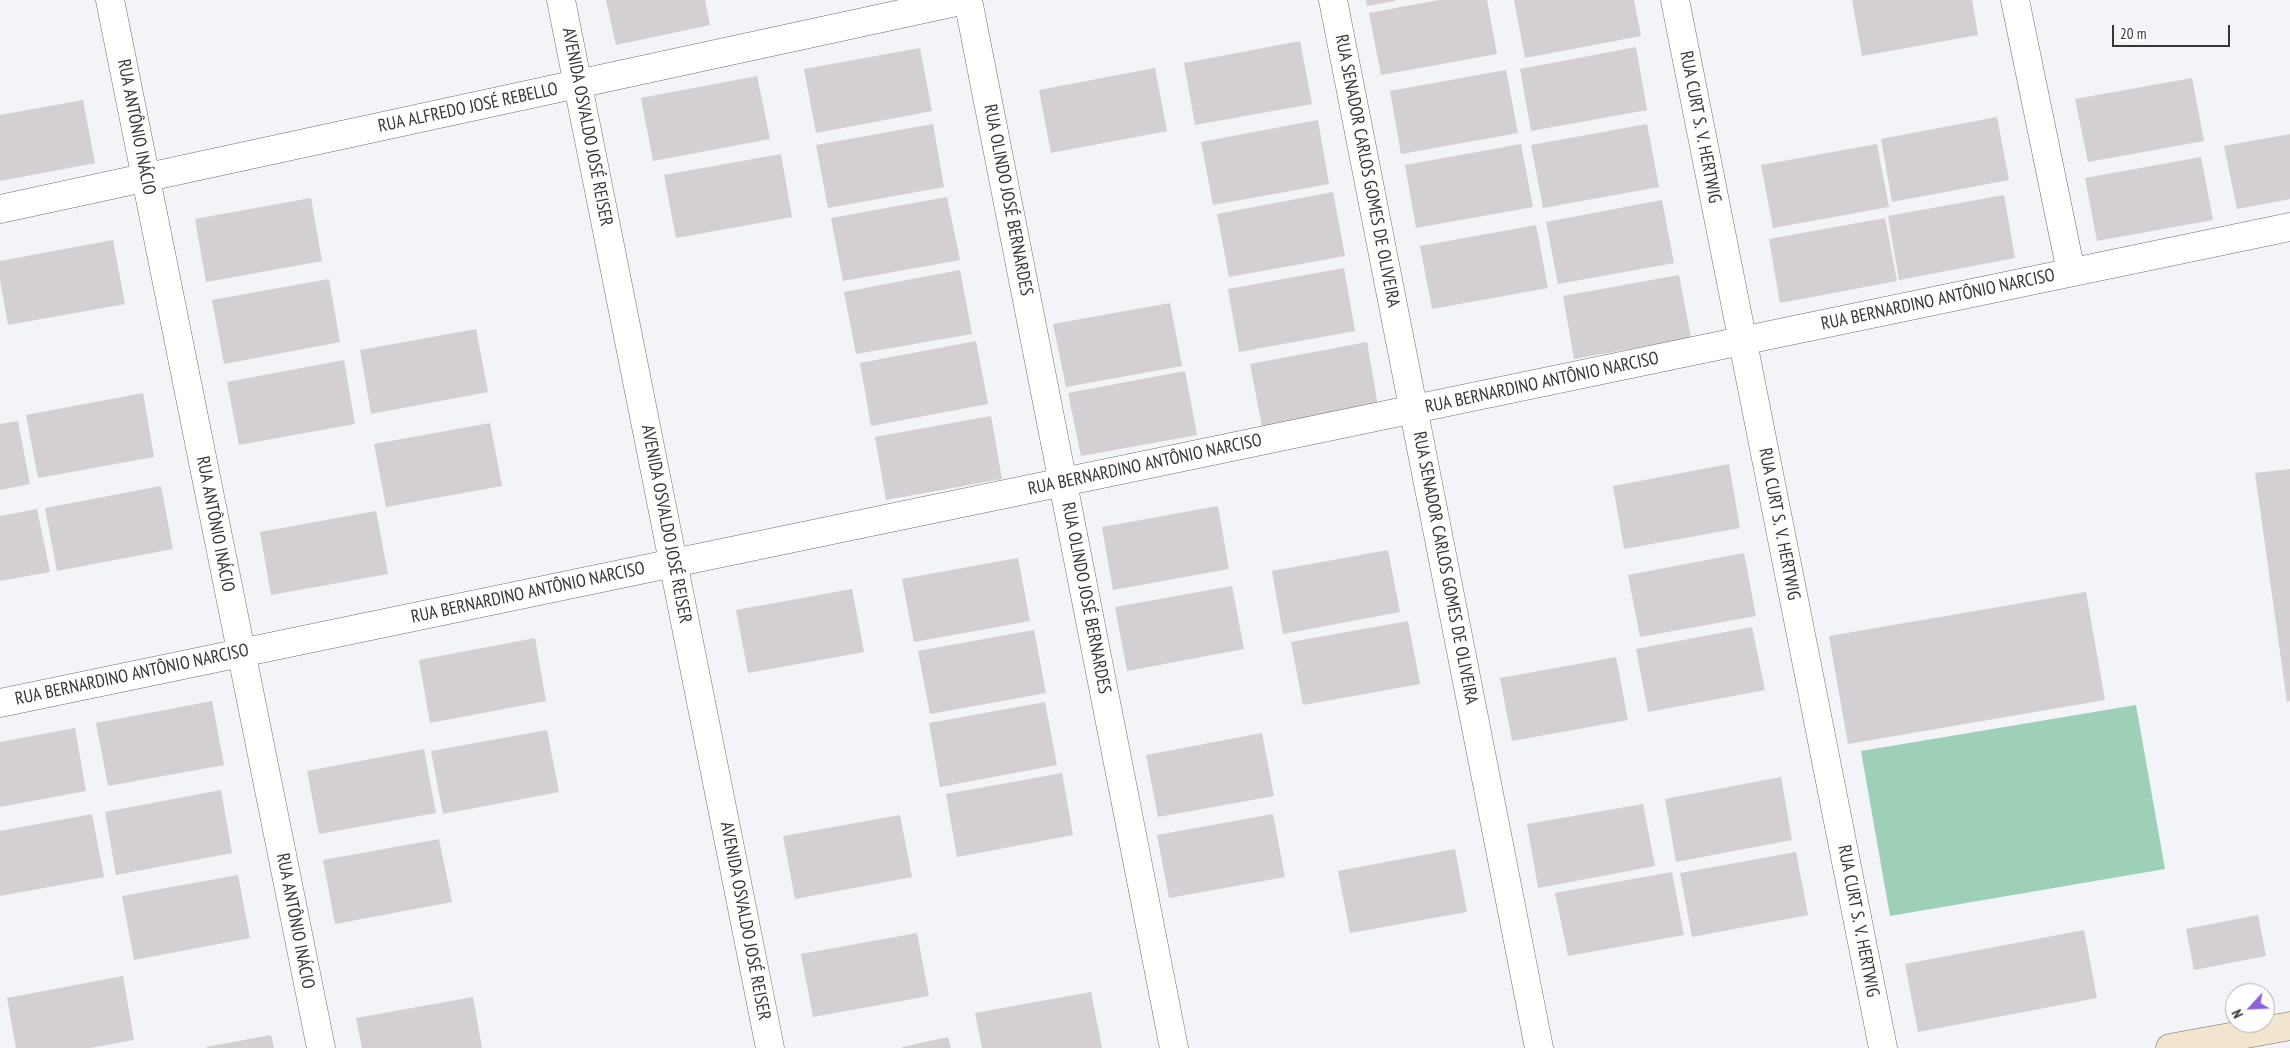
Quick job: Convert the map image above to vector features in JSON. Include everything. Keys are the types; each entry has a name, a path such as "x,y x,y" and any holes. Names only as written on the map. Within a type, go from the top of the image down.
{"main road":[{"path":"2170,1048 2290,1026"}],"street":[{"name":"RUA ANTÔNIO INÁCIO","path":"110,0 321,1048"},
{"name":"AVENIDA OSVALDO JOSÉ REISER","path":"561,0 770,1048"},
{"name":"RUA ALFREDO JOSÉ REBELLO","path":"0,209 966,0"},
{"name":"RUA OLINDO JOSÉ BERNARDES","path":"966,0 1174,1048"},
{"name":"RUA SENADOR CARLOS GOMES DE OLIVEIRA","path":"1333,0 1539,1048"},
{"name":"RUA CURT S. V. HERTWIG","path":"1675,0 1883,1048"},
{"path":"2015,0 2071,272"},
{"name":"RUA BERNARDINO ANTÔNIO NARCISO","path":"0,703 2290,227"}],"green space":[{"path":"2136,705 2165,869 1890,916 1861,751"}],"building":[{"path":"606,0 705,0 710,25 616,45"},
{"path":"1366,0 1395,0 1395,1 1367,6"},
{"path":"1439,0 1487,0 1497,54 1381,75 1369,13"},
{"path":"1514,0 1634,0 1641,36 1525,58"},
{"path":"1852,0 1972,0 1978,35 1862,56"},
{"path":"1300,41 1312,104 1195,125 1184,63"},
{"path":"1636,47 1647,110 1531,131 1520,69"},
{"path":"920,48 932,111 816,133 804,69"},
{"path":"1155,68 1167,131 1051,153 1039,90"},
{"path":"1506,70 1518,133 1401,154 1390,91"},
{"path":"757,76 770,139 653,161 641,98"},
{"path":"2192,78 2204,141 2088,162 2075,99"},
{"path":"83,100 95,163 0,181 0,115"},
{"path":"1997,117 2009,180 1892,202 1881,139"},
{"path":"1318,120 1329,184 1213,205 1201,142"},
{"path":"933,124 944,187 828,208 816,145"},
{"path":"1647,124 1659,187 1543,208 1531,145"},
{"path":"2290,134 2290,199 2237,209 2224,146"},
{"path":"1521,144 1533,207 1416,228 1405,165"},
{"path":"1877,144 1889,207 1773,228 1761,165"},
{"path":"781,154 792,217 676,238 664,175"},
{"path":"2201,157 2213,220 2097,241 2085,178"},
{"path":"1333,192 1345,256 1229,277 1217,214"},
{"path":"2004,195 2015,258 1899,280 1888,216"},
{"path":"947,197 960,260 843,281 831,218"},
{"path":"311,198 322,261 206,282 195,219"},
{"path":"1662,200 1674,263 1558,284 1546,222"},
{"path":"1885,218 1897,281 1780,303 1769,239"},
{"path":"1536,225 1548,288 1432,309 1420,246"},
{"path":"113,240 125,304 8,325 0,280 0,261"},
{"path":"1344,268 1355,331 1239,352 1228,289"},
{"path":"960,270 972,334 856,354 844,292"},
{"path":"1679,275 1691,338 1574,359 1563,296"},
{"path":"329,279 340,342 224,364 212,300"},
{"path":"1170,303 1182,366 1066,387 1053,324"},
{"path":"476,329 488,392 371,414 360,350"},
{"path":"976,341 988,404 871,426 860,363"},
{"path":"1367,342 1378,406 1262,427 1250,364"},
{"path":"344,360 355,424 239,445 227,382"},
{"path":"1185,371 1197,435 1081,456 1068,393"},
{"path":"143,393 154,457 38,478 26,415"},
{"path":"991,416 1002,479 886,500 875,437"},
{"path":"18,421 30,484 0,490 0,424"},
{"path":"490,423 502,486 386,507 374,444"},
{"path":"1729,464 1740,528 1624,549 1613,486"},
{"path":"2290,469 2290,701 2287,702 2255,473"},
{"path":"161,486 173,549 57,571 45,508"},
{"path":"1218,506 1229,569 1113,590 1102,527"},
{"path":"37,509 50,572 0,581 0,516"},
{"path":"376,511 388,574 271,595 260,532"},
{"path":"1388,550 1400,612 1283,634 1272,571"},
{"path":"1744,553 1756,616 1640,637 1628,575"},
{"path":"1018,558 1030,621 914,642 902,579"},
{"path":"1232,586 1244,649 1127,671 1115,607"},
{"path":"852,589 864,652 748,673 736,610"},
{"path":"2086,592 2105,700 1848,744 1829,636"},
{"path":"1408,621 1420,684 1303,705 1291,642"},
{"path":"1752,627 1765,690 1648,712 1636,649"},
{"path":"1034,630 1046,693 930,714 918,651"},
{"path":"535,638 546,701 430,723 419,660"},
{"path":"1616,657 1628,720 1512,741 1500,678"},
{"path":"212,701 224,765 108,786 96,723"},
{"path":"1045,702 1057,765 940,787 929,723"},
{"path":"75,728 86,791 0,807 0,742"},
{"path":"547,730 559,792 443,814 431,751"},
{"path":"1262,733 1274,796 1158,817 1146,755"},
{"path":"424,749 436,813 319,834 307,771"},
{"path":"1062,773 1073,835 957,857 946,794"},
{"path":"1781,777 1792,840 1676,862 1665,799"},
{"path":"221,790 232,853 116,875 105,812"},
{"path":"1643,804 1655,866 1538,888 1527,824"},
{"path":"92,814 104,877 0,896 0,831"},
{"path":"1273,814 1285,877 1169,898 1157,835"},
{"path":"900,815 912,877 795,899 783,836"},
{"path":"439,839 452,902 335,924 323,860"},
{"path":"1455,849 1467,912 1350,933 1338,871"},
{"path":"1796,852 1808,915 1692,937 1680,873"},
{"path":"1672,872 1684,935 1568,956 1555,893"},
{"path":"238,875 250,938 134,960 122,896"},
{"path":"2258,915 2266,956 2194,970 2186,929"},
{"path":"2084,930 2097,998 1918,1032 1905,964"},
{"path":"917,933 929,996 813,1017 801,954"},
{"path":"123,976 134,1040 90,1048 16,1048 7,998"},
{"path":"1091,992 1102,1048 982,1048 975,1013"},
{"path":"473,997 482,1048 362,1048 356,1018"},
{"path":"271,1035 274,1048 206,1047"},
{"path":"948,1037 951,1048 902,1048 902,1047"}]}
